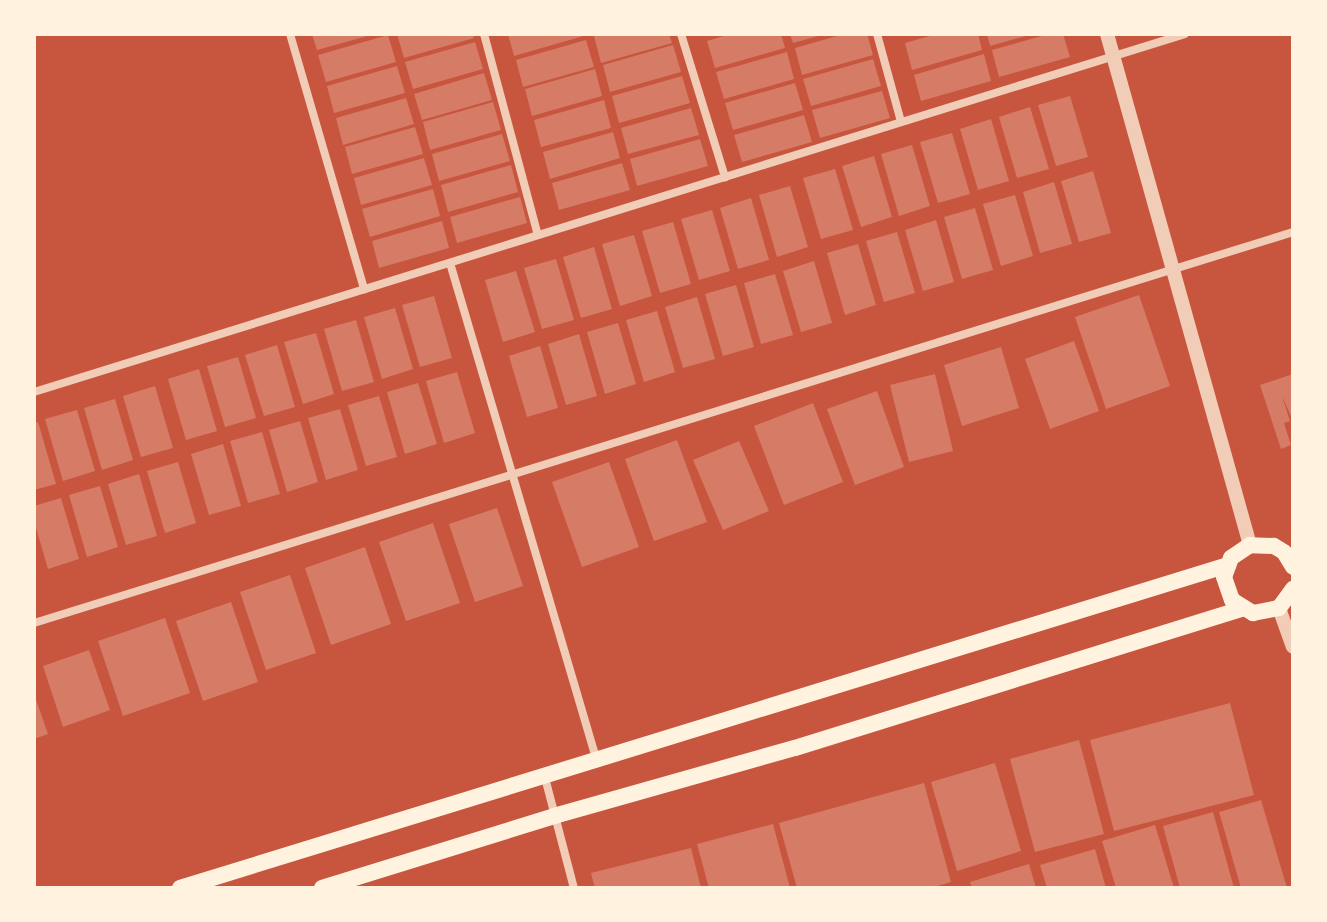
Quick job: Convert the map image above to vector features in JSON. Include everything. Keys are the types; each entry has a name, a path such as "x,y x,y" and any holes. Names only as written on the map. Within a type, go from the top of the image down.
{"main road":[{"path":"1241,609 1226,589 1228,565 1237,552 1262,543 1288,551 1293,567"},
{"path":"180,888 1228,565"},
{"path":"322,888 554,816 795,748 1241,609 1267,613 1289,597"}],"street":[{"path":"290,34 364,289"},
{"path":"484,34 538,235"},
{"path":"681,34 725,177"},
{"path":"877,34 901,122"},
{"path":"1107,34 1250,545"},
{"path":"34,392 1185,34"},
{"path":"34,623 1293,232"},
{"path":"450,263 596,758"},
{"path":"1289,597 1293,647"},
{"path":"544,774 574,888"}],"building":[{"path":"312,34 371,34 371,35 317,50"},
{"path":"397,34 473,34 474,38 404,58"},
{"path":"508,34 587,34 587,35 514,56"},
{"path":"669,34 672,43 601,63 594,36"},
{"path":"730,34 781,34 785,48 715,68 707,41"},
{"path":"790,34 822,34 822,35 793,43"},
{"path":"844,34 867,34 873,55 802,75 795,48"},
{"path":"937,34 978,34 982,50 912,70 905,43"},
{"path":"987,34 1029,34 1029,35 990,46"},
{"path":"1049,34 1063,34 1070,57 999,77 992,50"},
{"path":"388,35 396,62 326,82 318,55"},
{"path":"586,40 594,67 523,87 516,60"},
{"path":"475,42 483,69 413,89 405,62"},
{"path":"673,45 681,72 610,92 603,65"},
{"path":"787,52 794,79 724,99 716,72"},
{"path":"984,54 991,81 921,101 914,75"},
{"path":"873,59 881,86 811,106 803,79"},
{"path":"397,66 405,93 334,113 327,86"},
{"path":"595,69 602,96 532,116 525,89"},
{"path":"484,73 492,100 422,120 414,94"},
{"path":"682,76 690,103 619,123 612,96"},
{"path":"795,83 803,110 733,130 725,103"},
{"path":"882,91 890,118 820,138 812,110"},
{"path":"1070,96 1088,157 1056,166 1038,105"},
{"path":"406,98 414,124 343,145 336,118"},
{"path":"604,100 611,128 541,147 534,120"},
{"path":"493,102 501,130 430,150 423,122"},
{"path":"1030,107 1049,169 1017,178 999,117"},
{"path":"691,108 699,135 628,154 621,128"},
{"path":"804,115 812,142 742,162 734,135"},
{"path":"991,119 1009,181 978,190 960,129"},
{"path":"415,127 423,154 352,174 345,147"},
{"path":"613,132 620,158 550,179 543,152"},
{"path":"952,133 970,194 938,203 920,142"},
{"path":"502,134 510,161 439,181 432,154"},
{"path":"700,139 708,166 637,186 630,159"},
{"path":"912,145 930,206 899,216 881,154"},
{"path":"874,156 892,217 861,227 842,166"},
{"path":"424,158 432,185 361,205 354,178"},
{"path":"622,163 630,190 559,210 552,183"},
{"path":"511,165 518,192 448,212 441,185"},
{"path":"835,169 853,230 821,239 803,178"},
{"path":"1093,171 1111,233 1079,242 1061,181"},
{"path":"1054,182 1072,244 1040,253 1023,192"},
{"path":"790,186 808,247 777,257 759,195"},
{"path":"433,189 440,216 370,237 362,209"},
{"path":"1015,195 1033,256 1001,266 983,204"},
{"path":"520,197 527,223 457,243 450,217"},
{"path":"751,198 769,260 738,269 720,208"},
{"path":"975,208 993,270 962,279 944,217"},
{"path":"712,210 730,271 699,280 681,219"},
{"path":"936,220 954,282 923,291 905,230"},
{"path":"442,221 449,248 379,268 372,241"},
{"path":"673,222 691,284 660,293 642,231"},
{"path":"897,232 915,293 884,302 866,241"},
{"path":"634,235 652,296 620,306 602,244"},
{"path":"858,244 876,305 845,315 827,253"},
{"path":"594,247 612,309 581,318 563,257"},
{"path":"556,259 574,320 542,329 524,268"},
{"path":"814,261 832,323 801,332 783,271"},
{"path":"516,271 535,332 503,342 485,280"},
{"path":"775,274 793,335 761,344 744,283"},
{"path":"736,285 754,347 723,356 705,294"},
{"path":"1139,295 1170,386 1106,409 1075,317"},
{"path":"434,296 452,358 420,367 402,305"},
{"path":"697,297 715,359 683,368 665,307"},
{"path":"395,308 413,369 382,379 364,317"},
{"path":"657,311 675,372 644,382 626,320"},
{"path":"356,320 374,382 342,391 324,329"},
{"path":"618,323 636,384 605,394 587,332"},
{"path":"316,333 334,394 303,404 284,342"},
{"path":"579,334 597,396 566,405 548,344"},
{"path":"1074,341 1099,411 1050,429 1025,359"},
{"path":"277,345 295,407 264,416 245,355"},
{"path":"540,346 558,408 527,417 509,356"},
{"path":"1001,347 1019,408 962,426 944,365"},
{"path":"238,357 256,418 225,427 207,366"},
{"path":"199,369 217,431 186,440 168,379"},
{"path":"457,372 475,433 444,443 426,381"},
{"path":"935,374 953,451 909,462 890,385"},
{"path":"1293,374 1293,421 1282,396 1290,421 1284,423 1291,445 1281,449 1260,385"},
{"path":"418,383 437,444 405,454 387,392"},
{"path":"155,386 173,448 141,457 123,396"},
{"path":"877,391 904,467 855,485 827,409"},
{"path":"379,396 397,457 366,466 348,405"},
{"path":"115,399 133,460 102,470 84,408"},
{"path":"813,403 843,482 784,505 754,426"},
{"path":"340,409 358,470 326,480 308,418"},
{"path":"77,410 95,471 63,481 45,419"},
{"path":"300,421 318,482 287,492 269,430"},
{"path":"38,422 56,484 34,490 34,423"},
{"path":"262,432 280,494 248,503 230,441"},
{"path":"677,440 707,522 654,541 625,459"},
{"path":"739,441 769,511 723,530 693,460"},
{"path":"223,444 241,506 209,515 191,454"},
{"path":"178,462 196,523 165,533 147,471"},
{"path":"609,462 639,547 582,567 552,482"},
{"path":"139,474 157,536 126,545 108,484"},
{"path":"100,486 118,547 87,557 69,495"},
{"path":"61,498 79,559 48,569 34,521 34,506"},
{"path":"497,508 523,586 475,602 449,524"},
{"path":"433,523 460,603 406,621 379,542"},
{"path":"365,547 391,624 331,645 305,568"},
{"path":"290,575 316,653 266,670 240,592"},
{"path":"231,602 258,682 203,701 176,621"},
{"path":"165,618 190,693 123,716 98,641"},
{"path":"89,650 110,710 63,727 43,666"},
{"path":"34,694 48,734 34,739"},
{"path":"1230,703 1254,795 1114,831 1090,740"},
{"path":"1079,740 1104,834 1035,852 1010,759"},
{"path":"995,763 1021,851 957,871 931,782"},
{"path":"924,783 951,882 931,888 797,888 779,823"},
{"path":"1261,800 1287,888 1241,888 1219,812"},
{"path":"1213,812 1234,888 1180,888 1163,826"},
{"path":"773,824 790,888 709,888 697,844"},
{"path":"1155,825 1174,888 1116,888 1102,841"},
{"path":"691,848 701,888 595,888 591,873"},
{"path":"1095,849 1106,888 1047,888 1040,865"},
{"path":"1029,864 1036,888 972,888 970,882"}]}
